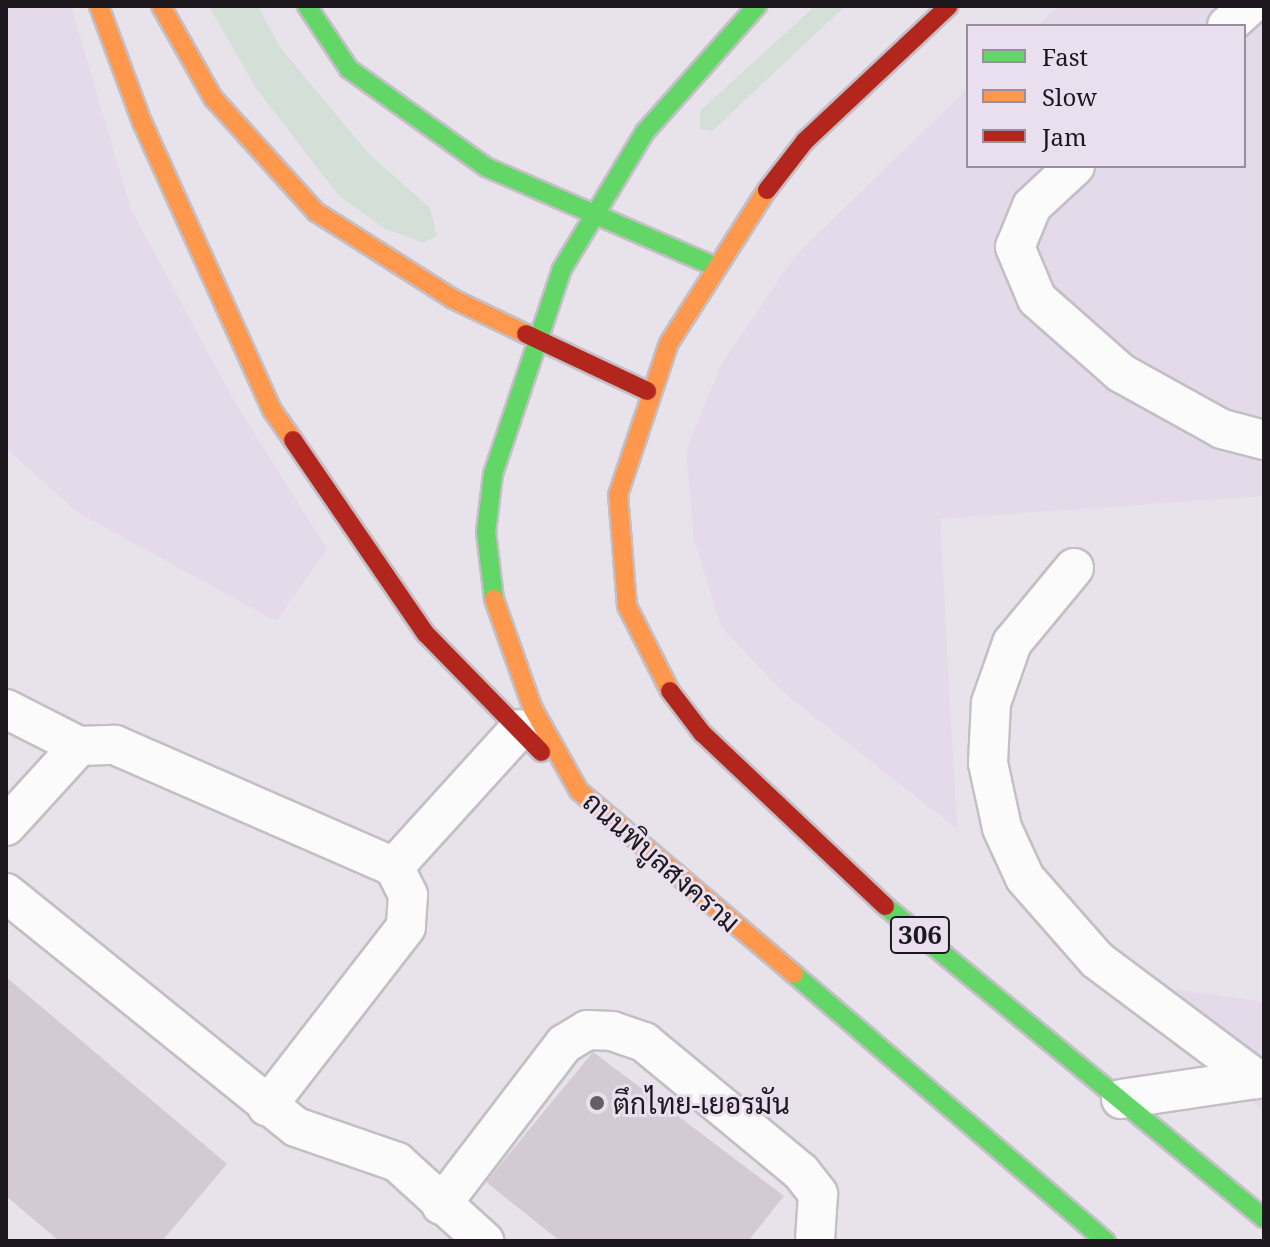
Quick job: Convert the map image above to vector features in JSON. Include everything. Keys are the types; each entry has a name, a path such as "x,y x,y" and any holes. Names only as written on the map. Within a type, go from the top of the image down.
{"main road":[{"path":"99,6 142,122 272,410 426,634 579,791"},
{"path":"161,6 213,98 316,212 389,263 532,341 647,391 714,266 805,141 949,6"},
{"path":"307,6 349,69 486,167 714,266"},
{"name":"ถนนพิบูลสงคราม","path":"757,6 645,132 591,214 532,341 493,474 486,532 496,619 533,709 579,791 1106,1241"},
{"name":"306","path":"647,391 618,495 627,606 657,673 702,733 838,867 1264,1218"}],"lane":[{"path":"1229,24 1249,6"},
{"path":"1073,168 1032,206 1015,247 1037,299 1121,373 1222,429 1264,440"},
{"path":"1074,568 1012,643 991,703 988,763 1002,828 1025,878 1097,960 1260,1078"},
{"path":"6,709 79,746 124,747 394,867 408,895 406,927 267,1106"},
{"path":"394,867 519,729"},
{"path":"6,826 79,746"},
{"path":"6,893 267,1106 317,1138 397,1162 484,1241"},
{"path":"441,1205 564,1044 587,1030 612,1031 644,1042 801,1172 818,1194 815,1241"},
{"path":"1121,1099 1260,1078"}],"shaded area":[{"path":"6,6 71,6 131,209 233,399 327,549 276,621 77,512 6,448"},
{"path":"209,6 258,6 279,46 368,153 430,208 437,236 423,243 384,228 339,196 256,88"},
{"path":"815,6 845,6 712,131 700,129 700,111"},
{"path":"1059,6 1264,6 1264,496 940,519 957,829 783,692 721,627 694,540 686,451 721,365 795,256 966,90 966,168 1246,168 1246,24 1039,24"},
{"path":"1094,978 1264,1002 1264,1112"}],"building":[{"path":"6,977 227,1164 162,1241 59,1241 6,1196"},
{"name":"ตึกไทย-เยอรมัน","path":"593,1052 784,1196 748,1241 560,1241 486,1182"}],"traffic: fast":[{"path":"307,6 349,69 486,167 714,266"},
{"path":"494,599 486,532 493,474 562,269 645,132 757,6"},
{"path":"885,906 1264,1218"},
{"path":"794,974 1106,1241"}],"traffic: slow":[{"path":"99,6 142,122 272,410 293,440"},
{"path":"161,6 213,98 316,212 453,299 526,334"},
{"path":"670,691 627,606 618,495 669,343 767,190"},
{"path":"494,599 533,709 579,791 794,974"}],"traffic: jam":[{"path":"767,190 805,141 949,6"},
{"path":"526,334 647,391"},
{"path":"293,440 426,634 541,752"},
{"path":"670,691 702,733 885,906"}],"place":[{"name":"ตึกไทย-เยอรมัน","path":"597,1103"}]}
